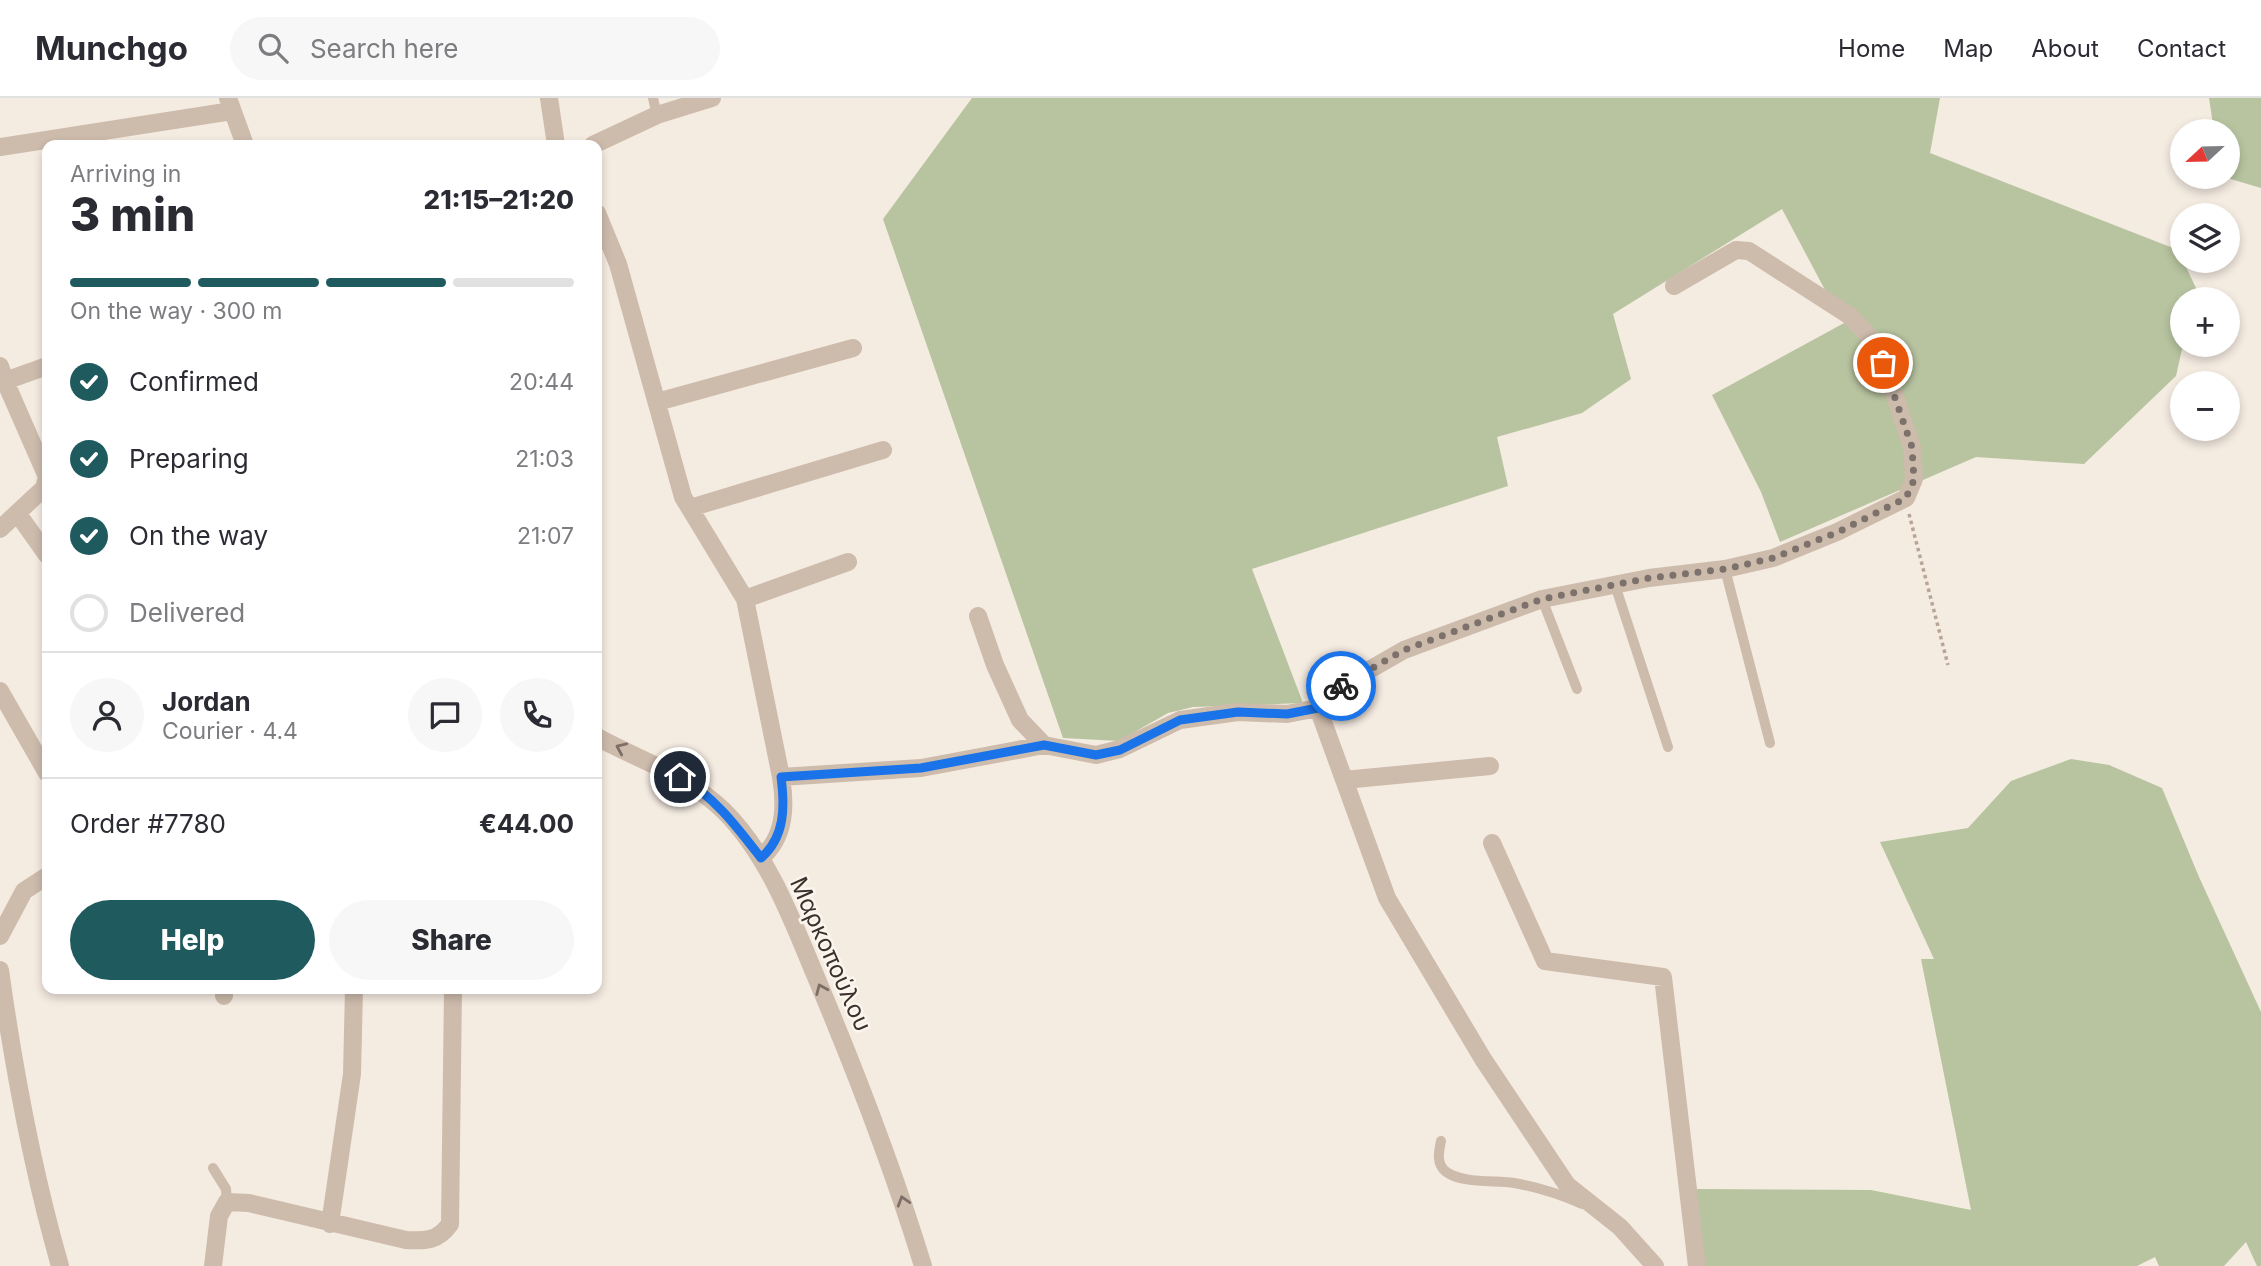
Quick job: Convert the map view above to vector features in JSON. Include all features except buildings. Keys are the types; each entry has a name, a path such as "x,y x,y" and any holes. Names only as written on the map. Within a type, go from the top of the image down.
{"street":[{"path":"549,98 555,140"},
{"path":"601,140 655,107 712,98"},
{"path":"0,147 230,105 243,140"},
{"path":"602,225 618,264 683,497 745,599 781,777 782,829 771,849 761,858"},
{"path":"781,777 921,768 1044,745 1096,755 1120,750 1180,720 1238,712 1287,714 1318,708 1336,689 1404,650 1542,599 1726,569 1800,548 1906,498 1914,480 1912,447 1878,346 1850,316 1749,251 1736,250 1674,286"},
{"path":"657,402 853,348"},
{"path":"42,367 3,374 42,465"},
{"path":"690,508 883,450"},
{"path":"0,529 42,490"},
{"path":"18,514 42,548"},
{"path":"745,599 848,562"},
{"path":"978,616 995,665 1020,720 1044,745"},
{"path":"0,691 42,764"},
{"path":"1318,708 1387,898 1483,1059 1567,1185 1620,1227 1655,1266"},
{"name":"Μαρκοπούλου","path":"602,740 697,787 726,813 761,858 790,916 839,1032 894,1172 923,1266"},
{"path":"1344,780 1490,766"},
{"path":"1492,843 1545,961 1663,976 1697,1266"},
{"path":"0,936 24,891 42,879"},
{"path":"0,970 12,1057 36,1181 60,1266"},
{"path":"330,1224 352,1074 354,994"},
{"path":"213,1266 219,1216 228,1202 249,1203 406,1240 428,1241 443,1235 450,1224 453,994"}],"lane":[{"path":"1726,569 1770,743"},
{"path":"1615,585 1668,747"},
{"path":"1542,599 1577,689"},
{"path":"1441,1141 1438,1156 1443,1170 1455,1176 1514,1183 1559,1194 1594,1209"},
{"path":"213,1168 226,1189 228,1202"}],"path":[{"path":"1906,498 1948,665"}],"green space":[{"path":"972,98 1940,98 1930,153 2170,247 2170,273 2189,273 2196,287 2170,287 2170,357 2180,357 2177,371 2170,371 2170,382 2084,464 1976,457 1780,542 1761,492 1712,395 1846,322 1833,305 1782,209 1613,314 1631,379 1582,413 1497,437 1508,486 1252,569 1303,703 1193,707 1168,713 1119,741 1063,738 883,219"},
{"path":"2209,98 2261,98 2261,188 2240,182 2240,119 2212,119"},
{"path":"2071,759 2109,765 2162,788 2199,877 2261,1012 2261,1266 2257,1266 2246,1242 2224,1266 2159,1266 2155,1257 2137,1266 1704,1266 1696,1189 1871,1190 1971,1210 1921,959 1934,959 1880,842 1968,828 2011,781"}],"way so far":[{"path":"1341,686 1404,650 1542,599 1649,578 1726,569 1773,558 1838,532 1906,498 1914,480 1912,447 1883,363"}],"route":[{"path":"680,777 697,787 726,813 761,858 771,849 782,829 781,777 823,772 884,772 921,768 1044,745 1096,755 1120,750 1180,720 1238,712 1287,714 1318,708 1341,686"}]}
